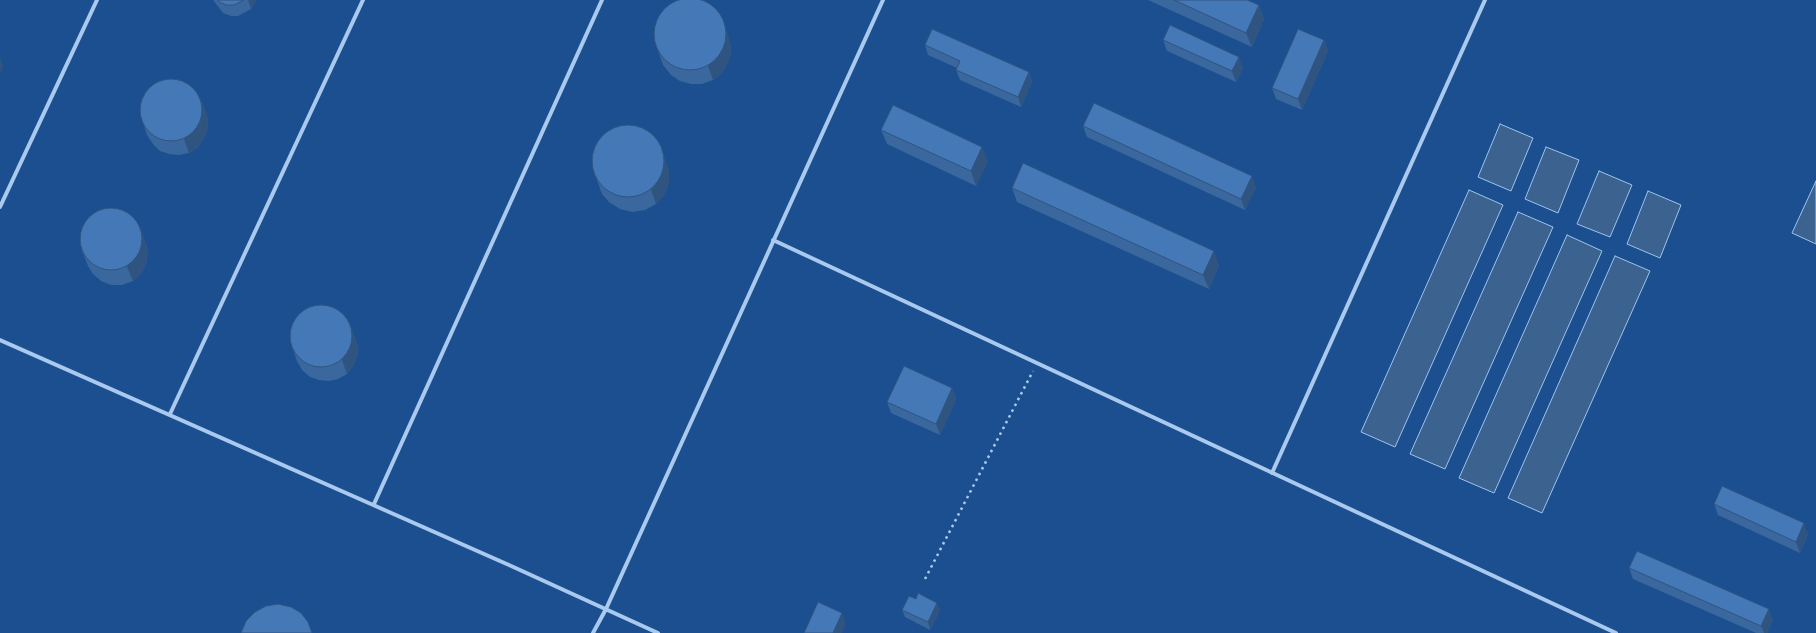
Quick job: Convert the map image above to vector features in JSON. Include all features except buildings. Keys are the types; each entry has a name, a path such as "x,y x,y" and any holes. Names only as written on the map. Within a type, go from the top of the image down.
{"lane":[{"path":"0,207 97,0"},
{"path":"170,414 363,0"},
{"path":"374,504 602,0"},
{"path":"593,633 606,609 883,0"},
{"path":"1272,473 1485,0"},
{"path":"773,240 1616,633"},
{"path":"0,340 374,504 658,633"}],"path":[{"path":"925,579 1038,363"}],"water":[{"path":"1500,124 1533,138 1511,191 1478,177"},
{"path":"1546,147 1579,160 1558,213 1525,199"},
{"path":"1599,171 1632,185 1610,237 1577,224"},
{"path":"1816,181 1816,244 1792,233"},
{"path":"1469,190 1503,205 1395,447 1361,432"},
{"path":"1648,191 1681,205 1660,258 1627,244"},
{"path":"1518,212 1553,227 1445,469 1410,454"},
{"path":"1567,235 1602,251 1494,493 1459,478"},
{"path":"1615,256 1650,271 1542,513 1508,498"}]}
